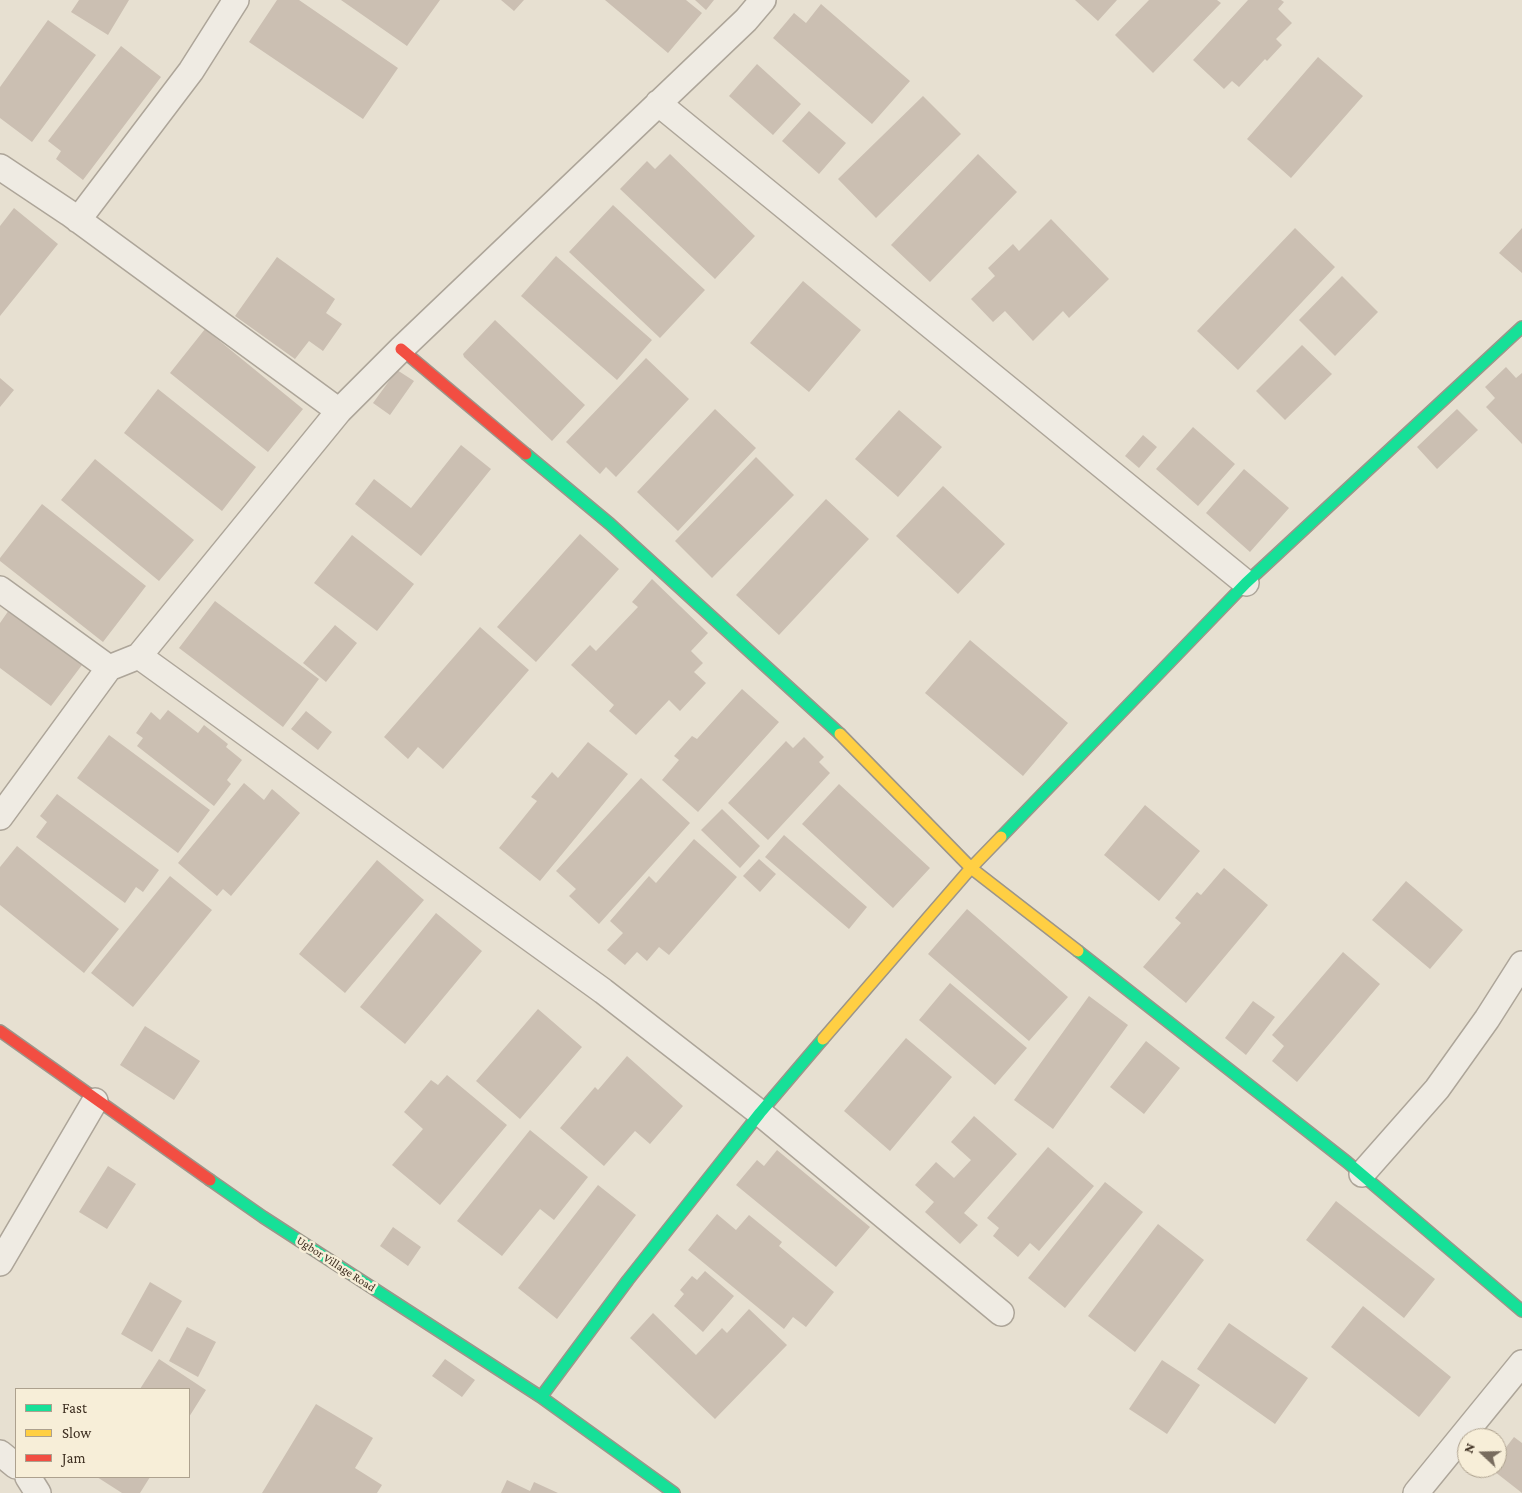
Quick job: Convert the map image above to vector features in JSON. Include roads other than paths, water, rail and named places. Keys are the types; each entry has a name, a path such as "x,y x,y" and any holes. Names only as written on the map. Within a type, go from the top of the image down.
{"street":[{"path":"78,220 191,71 236,0"},
{"path":"0,817 110,668 139,656 339,411 401,349 746,20 763,0"},
{"path":"658,103 1246,583"},
{"path":"0,167 78,220 339,411"},
{"path":"541,1397 628,1280 760,1113 971,868 1246,583 1522,327"},
{"path":"401,349 610,524 809,704 971,868 1140,998 1362,1174 1522,1311"},
{"path":"0,589 110,668"},
{"path":"139,656 603,991 760,1113 1001,1313"},
{"path":"1362,1174 1437,1089 1487,1019 1522,964"},
{"name":"Ugbor Village Road","path":"0,1031 95,1101 263,1217 541,1397 674,1493"},
{"path":"0,1263 95,1101"},
{"path":"1416,1493 1522,1363"},
{"path":"0,1453 15,1465"}]}
